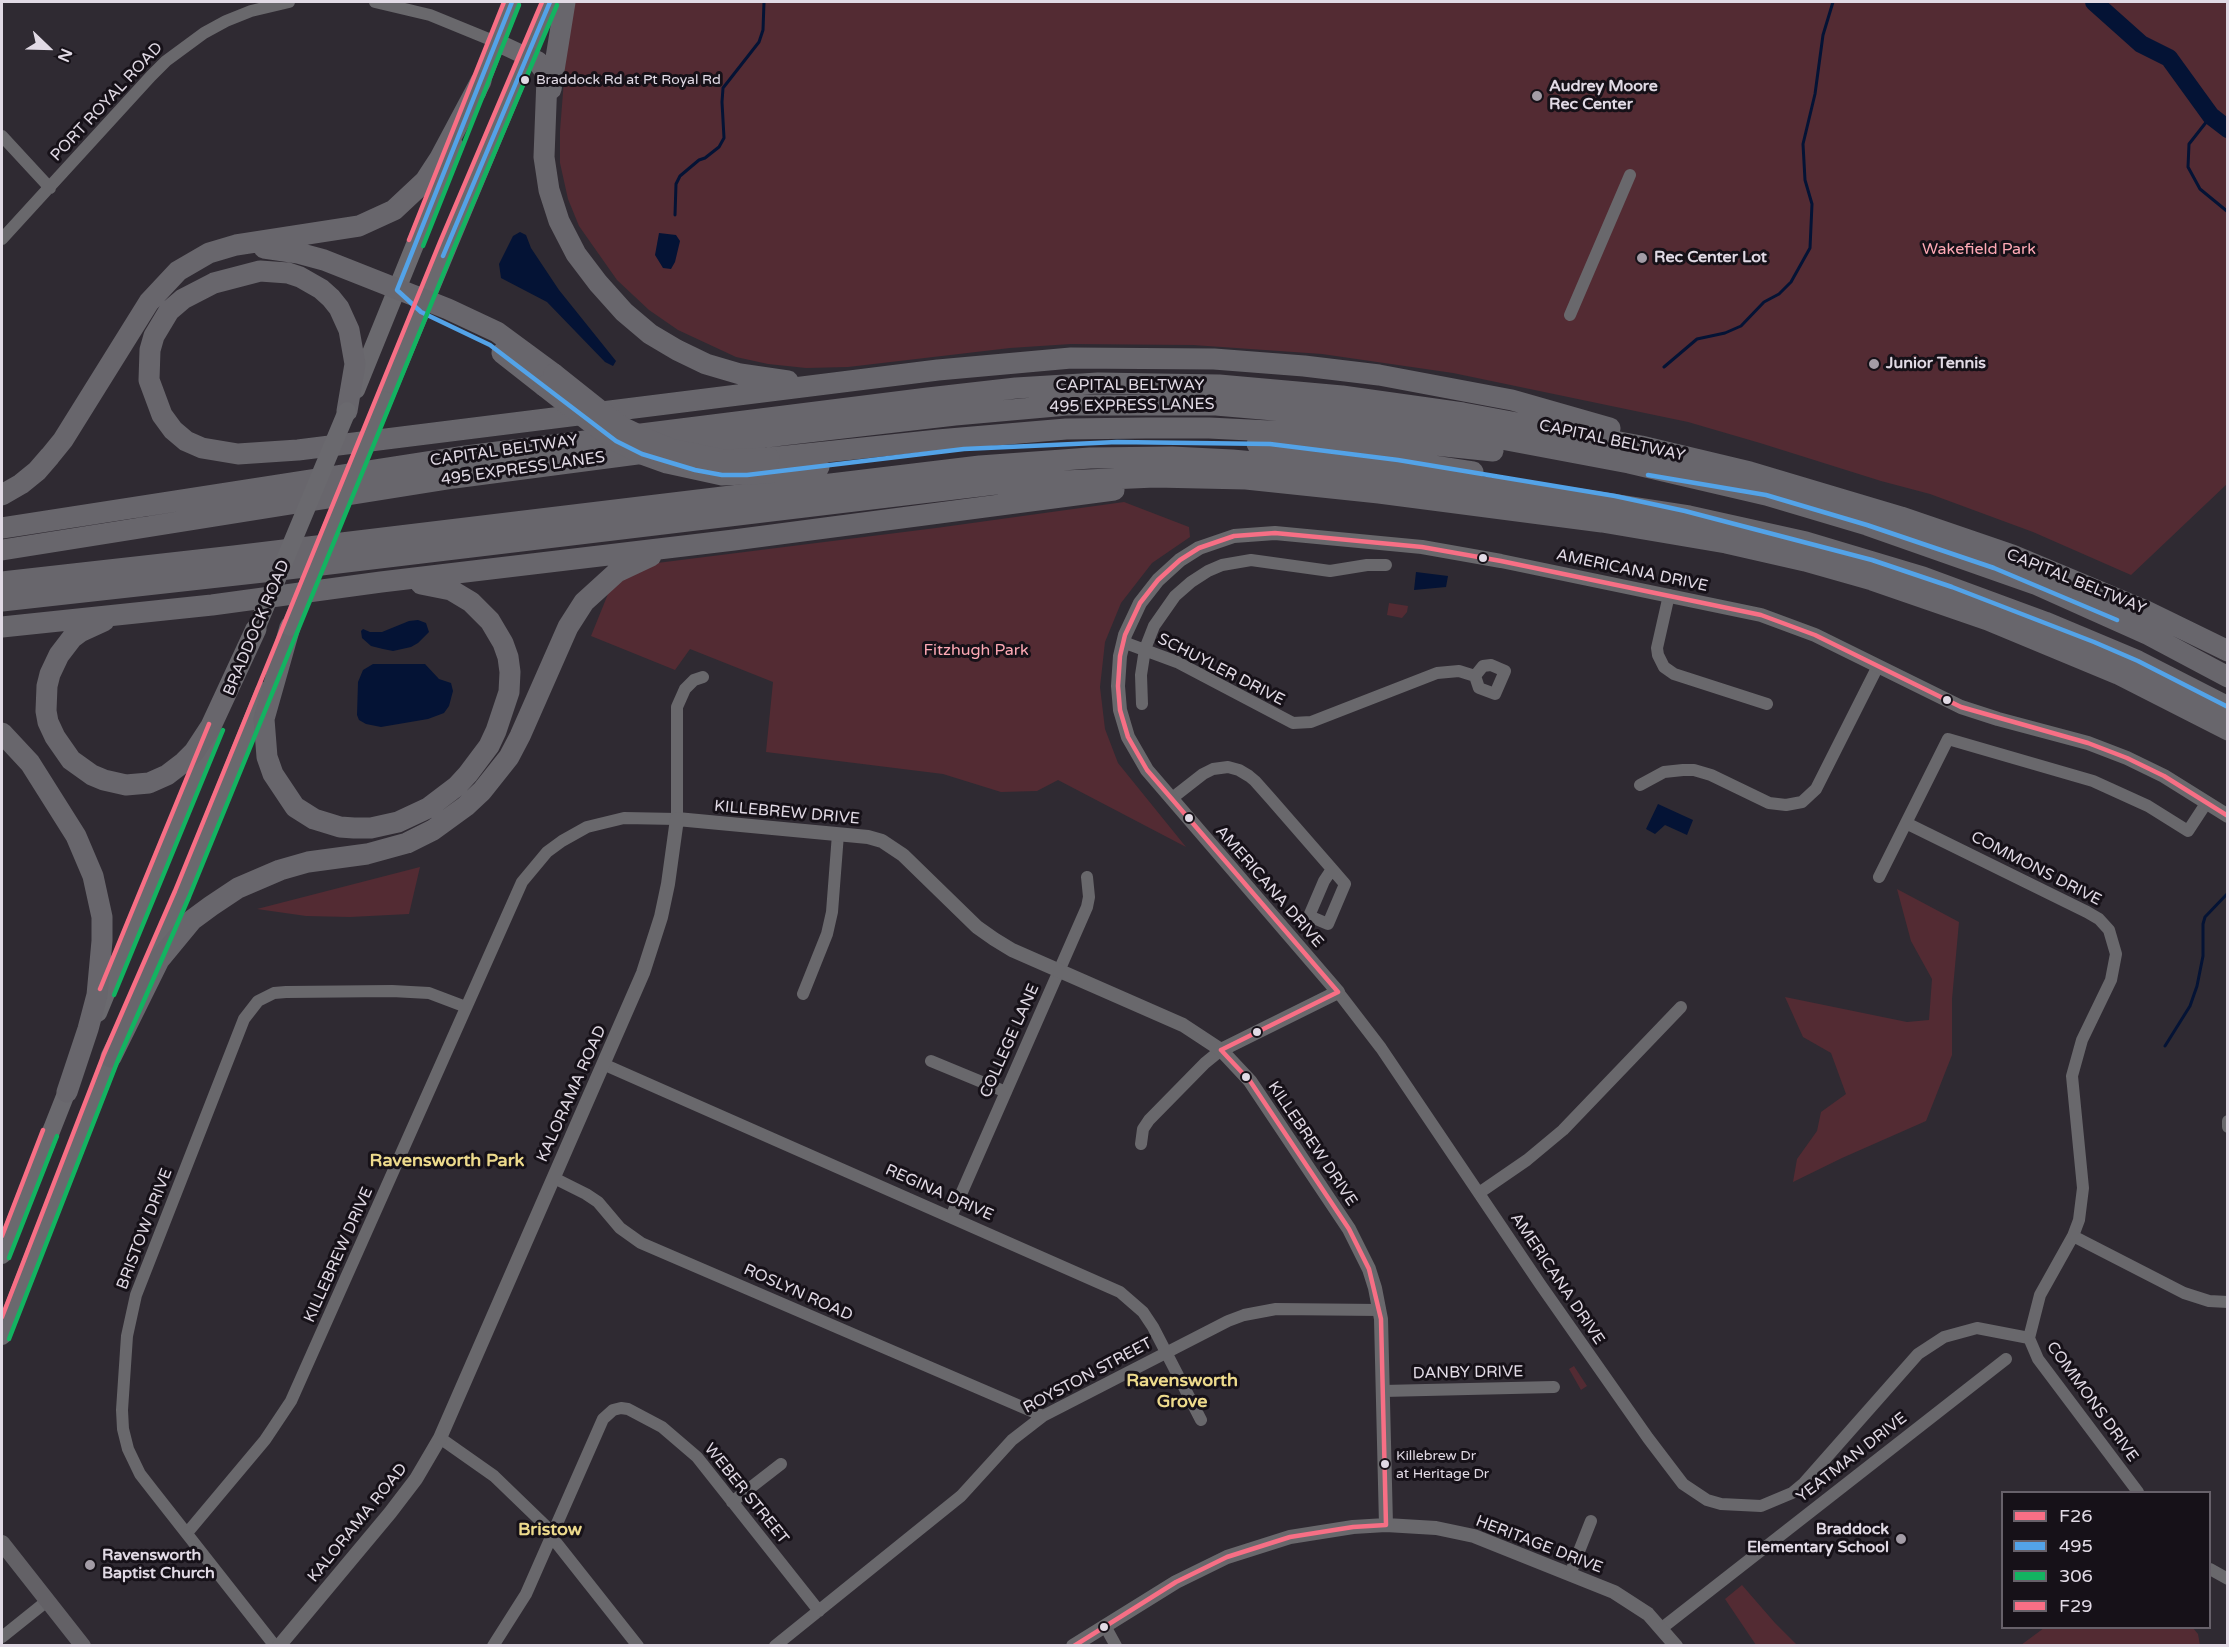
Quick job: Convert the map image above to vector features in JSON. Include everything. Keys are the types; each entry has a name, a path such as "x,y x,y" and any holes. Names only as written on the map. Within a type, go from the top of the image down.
{"highway":[{"path":"544,131 565,2"},
{"path":"528,57 538,62 547,78 544,157 549,190 559,221 576,254 624,312 650,334 677,350 706,364 740,374 772,380 807,382 870,379"},
{"path":"2,495 37,471 63,440 132,327 162,285 178,271 209,253 259,240 359,226 394,210 425,181 440,158 481,81"},
{"path":"209,253 248,248 298,252 324,260 397,290 424,306 487,327 549,380 624,428 649,440 689,453 770,466 887,458 1005,446 1117,441 1270,444 1398,460 1615,496 1685,511 1872,560 1982,598 2127,657 2228,707"},
{"path":"347,411 355,364 349,330 339,308 331,298 311,282 300,277 288,273 260,271 214,283 196,291 169,311 154,336 150,350 149,380 162,415 173,430 186,441 202,448 238,454 298,450 483,429 991,365 1071,358 1214,359 1304,366 1420,382 1520,401 1750,472"},
{"name":"CAPITAL BELTWAY","path":"2,528 443,459 589,439 1016,388 1098,383 1219,385 1404,404 1550,428 1750,472 1901,517 2012,555 2136,606 2228,651"},
{"name":"495 EXPRESS LANES","path":"2,550 268,506 574,462 955,415 1102,404 1216,405 1281,409 1405,423 1589,455 1766,495 1889,532 2035,584 2149,635 2228,677"},
{"path":"770,466 938,440 1066,429 1209,428 1365,437 1466,447 1766,495"},
{"path":"2,582 245,555 969,467 1090,458 1172,457 1285,464 1566,498 1689,516 1755,530"},
{"path":"2,601 996,484 1155,477 1246,479 1379,493 1612,524 1726,543 1805,561 1883,584 1998,624 2162,694 2228,730"},
{"path":"2,627 212,605 1069,495 1246,479"},
{"path":"111,1057 159,960 192,920 229,893 260,877 308,862 390,849 407,843 449,820 482,791 509,757 568,627 584,602 617,572 654,555 699,544"},
{"path":"290,627 264,719 267,757 273,774 287,797 304,813 340,827 384,826 410,816 428,807 457,786 489,746 504,713 509,692 510,672 508,657 497,632 482,613 463,597 451,590 428,585 381,582"},
{"path":"133,613 89,626 72,638 54,664 45,699 48,722 71,760 92,775 126,785 149,783 167,775 194,752 211,726 256,630"},
{"path":"2,733 30,763 76,836 93,876 102,917 97,995 67,1092"}],"main road":[{"name":"BRADDOCK ROAD","path":"2,1255 397,290 512,2"},
{"name":"BRADDOCK ROAD","path":"2,1336 111,1057 182,894 447,245 550,2"},
{"path":"496,42 528,57"},
{"path":"2,1543 83,1646"}],"street":[{"name":"PORT ROYAL ROAD","path":"2,239 151,75 184,47 226,21 251,11 289,2"},
{"path":"375,2 430,15 496,42"},
{"path":"2,136 50,188"},
{"path":"1570,315 1630,175"},
{"name":"AMERICANA DRIVE","path":"2029,1338 1977,1328 1937,1340 1918,1354 1804,1483 1792,1493 1761,1506 1720,1504 1693,1492 1675,1475 1602,1374 1381,1048 1338,992 1171,799 1138,757 1124,724 1118,686 1123,642 1140,603 1168,570 1199,548 1234,536 1275,533 1422,547 1748,612 1788,624 1961,707 2088,742 2127,758 2164,776 2228,816"},
{"path":"1142,704 1141,675 1145,649 1154,626 1175,596 1191,582 1222,565 1238,561 1267,561 1305,569 1330,571 1367,565 1386,566"},
{"path":"1669,596 1657,648 1664,667 1674,674 1767,704"},
{"name":"SCHUYLER DRIVE","path":"1123,642 1177,662 1293,723 1311,722 1437,673 1459,671 1475,676"},
{"path":"1640,785 1664,772 1694,770 1711,775 1769,803 1786,806 1802,802 1809,797 1820,782 1878,666"},
{"name":"KALORAMA ROAD","path":"277,1646 390,1514 416,1479 440,1438 650,952 668,884 677,819 677,707 685,689 694,680 703,677"},
{"path":"1879,877 1948,739 2093,781 2148,806 2188,831 2206,802"},
{"path":"1171,799 1213,769 1228,767 1239,770 1255,781 1332,869"},
{"name":"KILLEBREW DRIVE","path":"187,1533 265,1440 291,1401 516,893 534,866 547,852 576,832 606,821 636,817 868,837 891,846 977,927 994,939 1012,950 1183,1025 1221,1050 1250,1080 1349,1229 1369,1269 1380,1310 1386,1525"},
{"name":"COMMONS DRIVE","path":"1906,823 2087,912 2109,930 2116,954 2111,980 2082,1040 2072,1076 2083,1188 2079,1220 2073,1236 2040,1295 2029,1338 2038,1359 2137,1491"},
{"path":"803,994 827,934 832,912 838,834"},
{"name":"COLLEGE LANE","path":"951,1217 1087,907 1089,897 1087,877"},
{"name":"BRISTOW DRIVE","path":"277,1646 140,1474 124,1438 122,1410 127,1336 136,1295 244,1019 258,1001 274,993 286,992 421,992 442,996 466,1007"},
{"path":"1141,1144 1143,1129 1149,1120 1205,1063 1221,1050 1338,992"},
{"path":"1479,1193 1527,1160 1563,1130 1681,1007"},
{"path":"931,1060 1006,1092"},
{"name":"REGINA DRIVE","path":"603,1065 1120,1292 1143,1312 1201,1420"},
{"path":"2228,1121 2228,1127"},
{"name":"ROSLYN ROAD","path":"554,1178 598,1202 620,1228 641,1243 1043,1416"},
{"path":"2073,1236 2184,1293 2209,1301 2228,1302"},
{"name":"ROYSTON STREET","path":"775,1646 961,1496 1012,1440 1043,1416 1228,1321 1258,1312 1297,1309 1380,1310"},
{"name":"YEATMAN DRIVE","path":"1662,1628 2006,1359"},
{"name":"DANBY DRIVE","path":"1383,1391 1554,1387"},
{"name":"WEBER STREET","path":"493,1646 526,1594 603,1419 613,1410 621,1408 648,1419 682,1442 697,1457 819,1611"},
{"path":"440,1438 494,1476 552,1534 638,1646"},
{"path":"732,1502 781,1464"},
{"path":"1570,1574 1591,1521"},
{"name":"HERITAGE DRIVE","path":"1073,1646 1185,1578 1257,1546 1321,1531 1386,1525 1436,1528 1464,1533 1570,1574 1632,1602 1662,1628 1676,1646"},
{"path":"2211,1570 2228,1579"},
{"path":"2,1637 47,1601"},
{"path":"1105,1626 1116,1646"}],"green space":[{"name":"Wakefield Park","path":"570,2 2227,2 2227,484 2131,575 2033,532 1930,494 1760,443 1688,422 1453,373 1322,354 1193,345 1071,344 1010,348 848,367 806,368 768,364 736,357 678,330 649,310 617,280 579,226 568,199 560,163 560,131"},
{"name":"Fitzhugh Park","path":"1124,502 1189,527 1190,537 1152,563 1121,603 1105,642 1100,687 1105,729 1118,763 1186,847 1058,780 1037,791 1001,792 943,774 766,752 773,682 690,649 675,670 591,636 610,589 635,572 657,563"},
{"path":"1389,603 1408,606 1407,612 1402,618 1387,615"},
{"path":"420,867 409,914 350,917 306,916 257,909"},
{"path":"1897,889 1959,922 1952,999 1952,1055 1926,1121 1793,1182 1797,1159 1817,1131 1821,1112 1846,1094 1831,1053 1803,1037 1785,997 1907,1022 1929,1020 1932,979 1911,941"},
{"path":"1574,1366 1587,1386 1581,1390 1569,1369"},
{"path":"1742,1585 1797,1645 1756,1645 1725,1599"},
{"path":"2043,1629 2194,1629 2198,1634 2200,1645 2021,1645"}],"water":[{"path":"520,232 526,235 531,248 559,290 616,361 613,366 605,362 547,302 501,278 499,264 513,236"},
{"path":"659,233 676,235 680,241 671,269 663,268 655,255"},
{"path":"1416,572 1448,576 1446,587 1414,590"},
{"path":"418,620 426,623 429,632 411,647 393,651 371,646 362,638 363,629 370,632 382,632 409,621"},
{"path":"373,664 425,664 439,679 451,683 453,691 449,706 444,713 428,719 381,727 366,724 359,720 357,715 358,682 363,670"},
{"path":"1658,804 1693,820 1687,835 1665,825 1655,834 1646,829"}],"waterway":[{"path":"675,215 676,184 680,176 719,147 724,138 723,88 759,42 763,30 764,2"},
{"path":"1664,367 1697,339 1725,333 1741,326 1764,302 1779,294 1791,282 1810,248 1812,204 1805,180 1803,144 1815,94 1823,35 1833,2"},
{"path":"2094,2 2141,44 2169,58 2211,116 2228,129"},
{"path":"2211,116 2189,144 2188,167 2200,189 2228,212"},
{"path":"2165,1046 2190,1006 2197,986 2203,956 2205,917 2228,893"}],"transit line":[{"name":"F29","path":"409,240 504,2"},
{"name":"495","path":"512,2 397,290 421,312 490,345 616,441 642,454 695,470 722,475 747,475 964,449 1117,442 1270,444 1398,460 1615,496 1685,511 1872,560 1952,587 2094,642 2138,661 2228,707"},
{"name":"F29","path":"2,1317 104,1054 175,891 440,242 542,2"},
{"name":"495","path":"443,256 550,2"},
{"name":"306","path":"423,246 519,5"},
{"name":"306","path":"9,1339 118,1060 189,897 454,248 557,5"},
{"name":"495","path":"1648,475 1766,495 1867,525 1994,568 2117,620"},
{"name":"F26","path":"1338,992 1147,770 1128,737 1120,710 1118,686 1120,656 1125,635 1140,603 1158,580 1180,560 1199,548 1234,536 1275,533 1422,547 1501,561 1761,615 1815,635 1961,707 2088,743 2127,758 2164,776 2228,816"},
{"name":"F29","path":"100,989 209,724"},
{"name":"306","path":"114,995 223,730"},
{"name":"F26","path":"1221,1050 1338,992"},
{"name":"F26","path":"1221,1050 1250,1081 1349,1229 1369,1269 1381,1319 1386,1525"},
{"name":"F29","path":"2,1236 43,1130"},
{"name":"306","path":"9,1258 57,1136"},
{"name":"F26","path":"1074,1646 1176,1582 1227,1557 1290,1537 1353,1527 1386,1525"}],"place":[{"name":"Braddock Rd at Pt Royal Rd","path":"525,80"},
{"name":"Audrey Moore Rec Center","path":"1537,96"},
{"name":"Rec Center Lot","path":"1642,258"},
{"name":"Junior Tennis","path":"1874,364"},
{"name":"Killebrew Dr at Heritage Dr","path":"1385,1464"},
{"name":"Braddock Elementary School","path":"1901,1539"},
{"name":"Ravensworth Baptist Church","path":"90,1565"}],"district":[{"name":"Ravensworth Park","path":"447,1161"},
{"name":"Ravensworth Grove","path":"1182,1391"},
{"name":"Bristow","path":"550,1530"}]}
